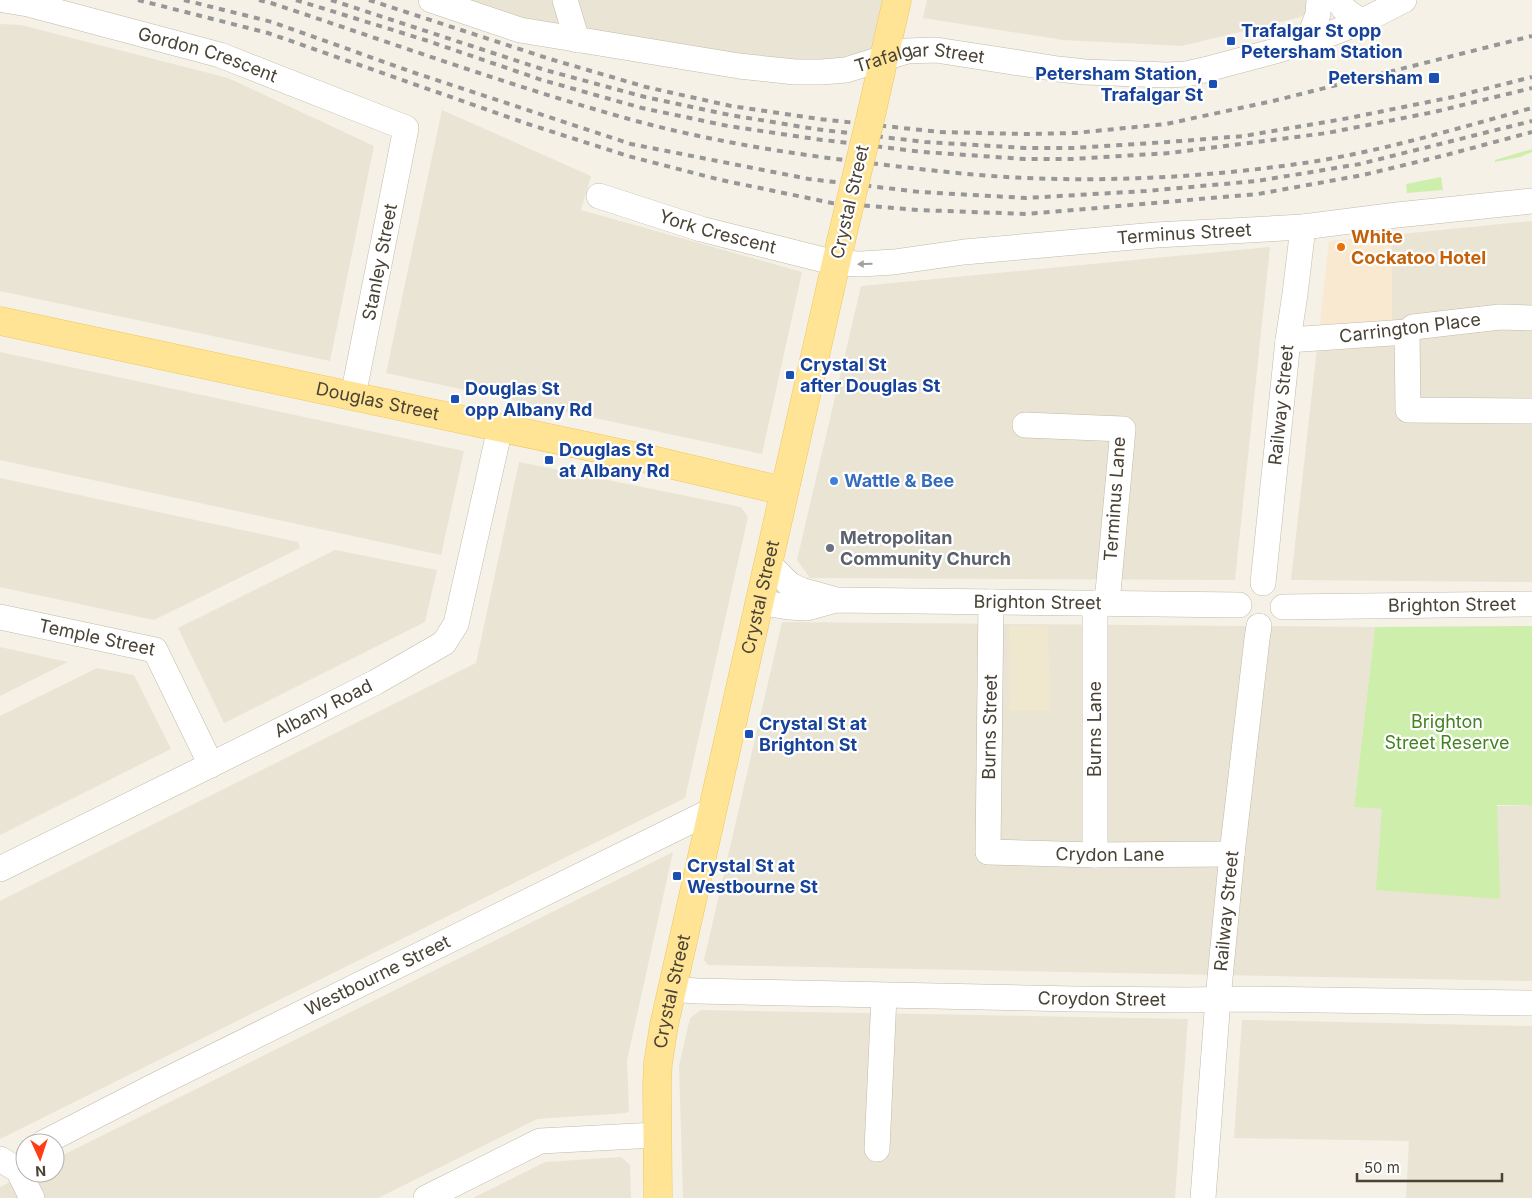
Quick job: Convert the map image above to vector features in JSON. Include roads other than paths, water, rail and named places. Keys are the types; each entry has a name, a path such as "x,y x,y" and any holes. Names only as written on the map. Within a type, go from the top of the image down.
{"main road":[{"name":"Crystal Street","path":"658,1198 656,1098 658,1063 671,989 897,0"},
{"name":"Douglas Street","path":"0,321 652,460 784,491"}],"street":[{"name":"Gordon Crescent","path":"4,0 28,4 220,55 406,128"},
{"name":"Trafalgar Street","path":"430,0 520,30 738,66 808,72 846,70 907,51 929,50 1085,72 1167,75 1186,74 1204,70 1308,41 1361,22 1404,0"},
{"path":"565,0 577,40"},
{"path":"1308,41 1318,14 1318,0"},
{"path":"1338,0 1344,9 1361,22"},
{"name":"Stanley Street","path":"353,396 406,128"},
{"name":"York Crescent","path":"600,196 701,228 839,252"},
{"name":"Terminus Street","path":"839,252 862,264 894,262 964,252 1156,235 1303,227 1397,215 1532,202"},
{"name":"Railway Street","path":"1263,583 1288,340 1296,294 1303,227"},
{"name":"Carrington Place","path":"1288,340 1407,332 1413,327 1500,317 1532,318"},
{"path":"1407,332 1408,410 1532,411"},
{"name":"Terminus Lane","path":"1025,425 1123,429 1101,603"},
{"name":"Albany Road","path":"0,869 376,682 444,643 456,624 500,428"},
{"name":"Brighton Street","path":"768,564 790,584 801,590 836,600 1239,605"},
{"path":"1257,583 1263,583 1275,588 1282,600 1281,614 1266,626 1253,625 1243,617 1239,605 1246,589 1257,583"},
{"name":"Brighton Street","path":"759,602 807,608 836,600"},
{"name":"Burns Street","path":"988,852 991,602"},
{"name":"Burns Lane","path":"1095,854 1101,603"},
{"name":"Brighton Street","path":"1282,607 1532,604"},
{"name":"Temple Street","path":"0,617 155,650 211,765"},
{"name":"Railway Street","path":"1203,1198 1218,999 1232,854 1259,626"},
{"name":"Westbourne Street","path":"62,1133 712,810"},
{"name":"Crydon Lane","path":"988,852 1232,854"},
{"name":"Croydon Street","path":"671,989 884,996 1532,1003"},
{"path":"877,1149 884,996"},
{"path":"426,1198 540,1141 656,1134"},
{"path":"8,1159 18,1170 32,1198"}],"railway":[{"path":"138,0 268,33 528,124 628,156 721,180 832,203 918,210 1027,214 1258,194 1363,175 1532,132"},
{"path":"184,0 272,22 415,73 631,144 809,179 920,192 1026,198 1146,191 1257,181 1360,164 1532,121"},
{"path":"259,0 544,94 666,129 787,152 933,171 1063,179 1169,177 1240,171 1311,162 1367,151 1532,108"},
{"path":"296,0 425,40 542,80 642,108 728,126 923,152 1025,159 1072,159 1170,153 1327,133 1434,112 1532,88"},
{"path":"331,0 545,70 645,97 730,115 815,129 925,142 1026,148 1073,148 1244,136 1349,118 1453,97 1532,77"},
{"path":"369,0 550,59 646,87 731,106 819,119 940,132 1075,133 1166,124 1273,101 1532,36"}],"place":[{"name":"Trafalgar St opp Petersham Station","path":"1231,41"},
{"name":"Petersham","path":"1434,78"},
{"name":"Petersham Station, Trafalgar St","path":"1213,84"},
{"name":"White Cockatoo Hotel","path":"1341,247"},
{"name":"Crystal St after Douglas St","path":"790,375"},
{"name":"Douglas St opp Albany Rd","path":"455,399"},
{"name":"Douglas St at Albany Rd","path":"549,460"},
{"name":"Wattle & Bee","path":"834,481"},
{"name":"Metropolitan Community Church","path":"830,548"},
{"name":"Crystal St at Brighton St","path":"749,734"},
{"name":"Crystal St at Westbourne St","path":"677,876"}],"park label":[{"name":"Brighton Street Reserve","path":"1447,732"}]}
